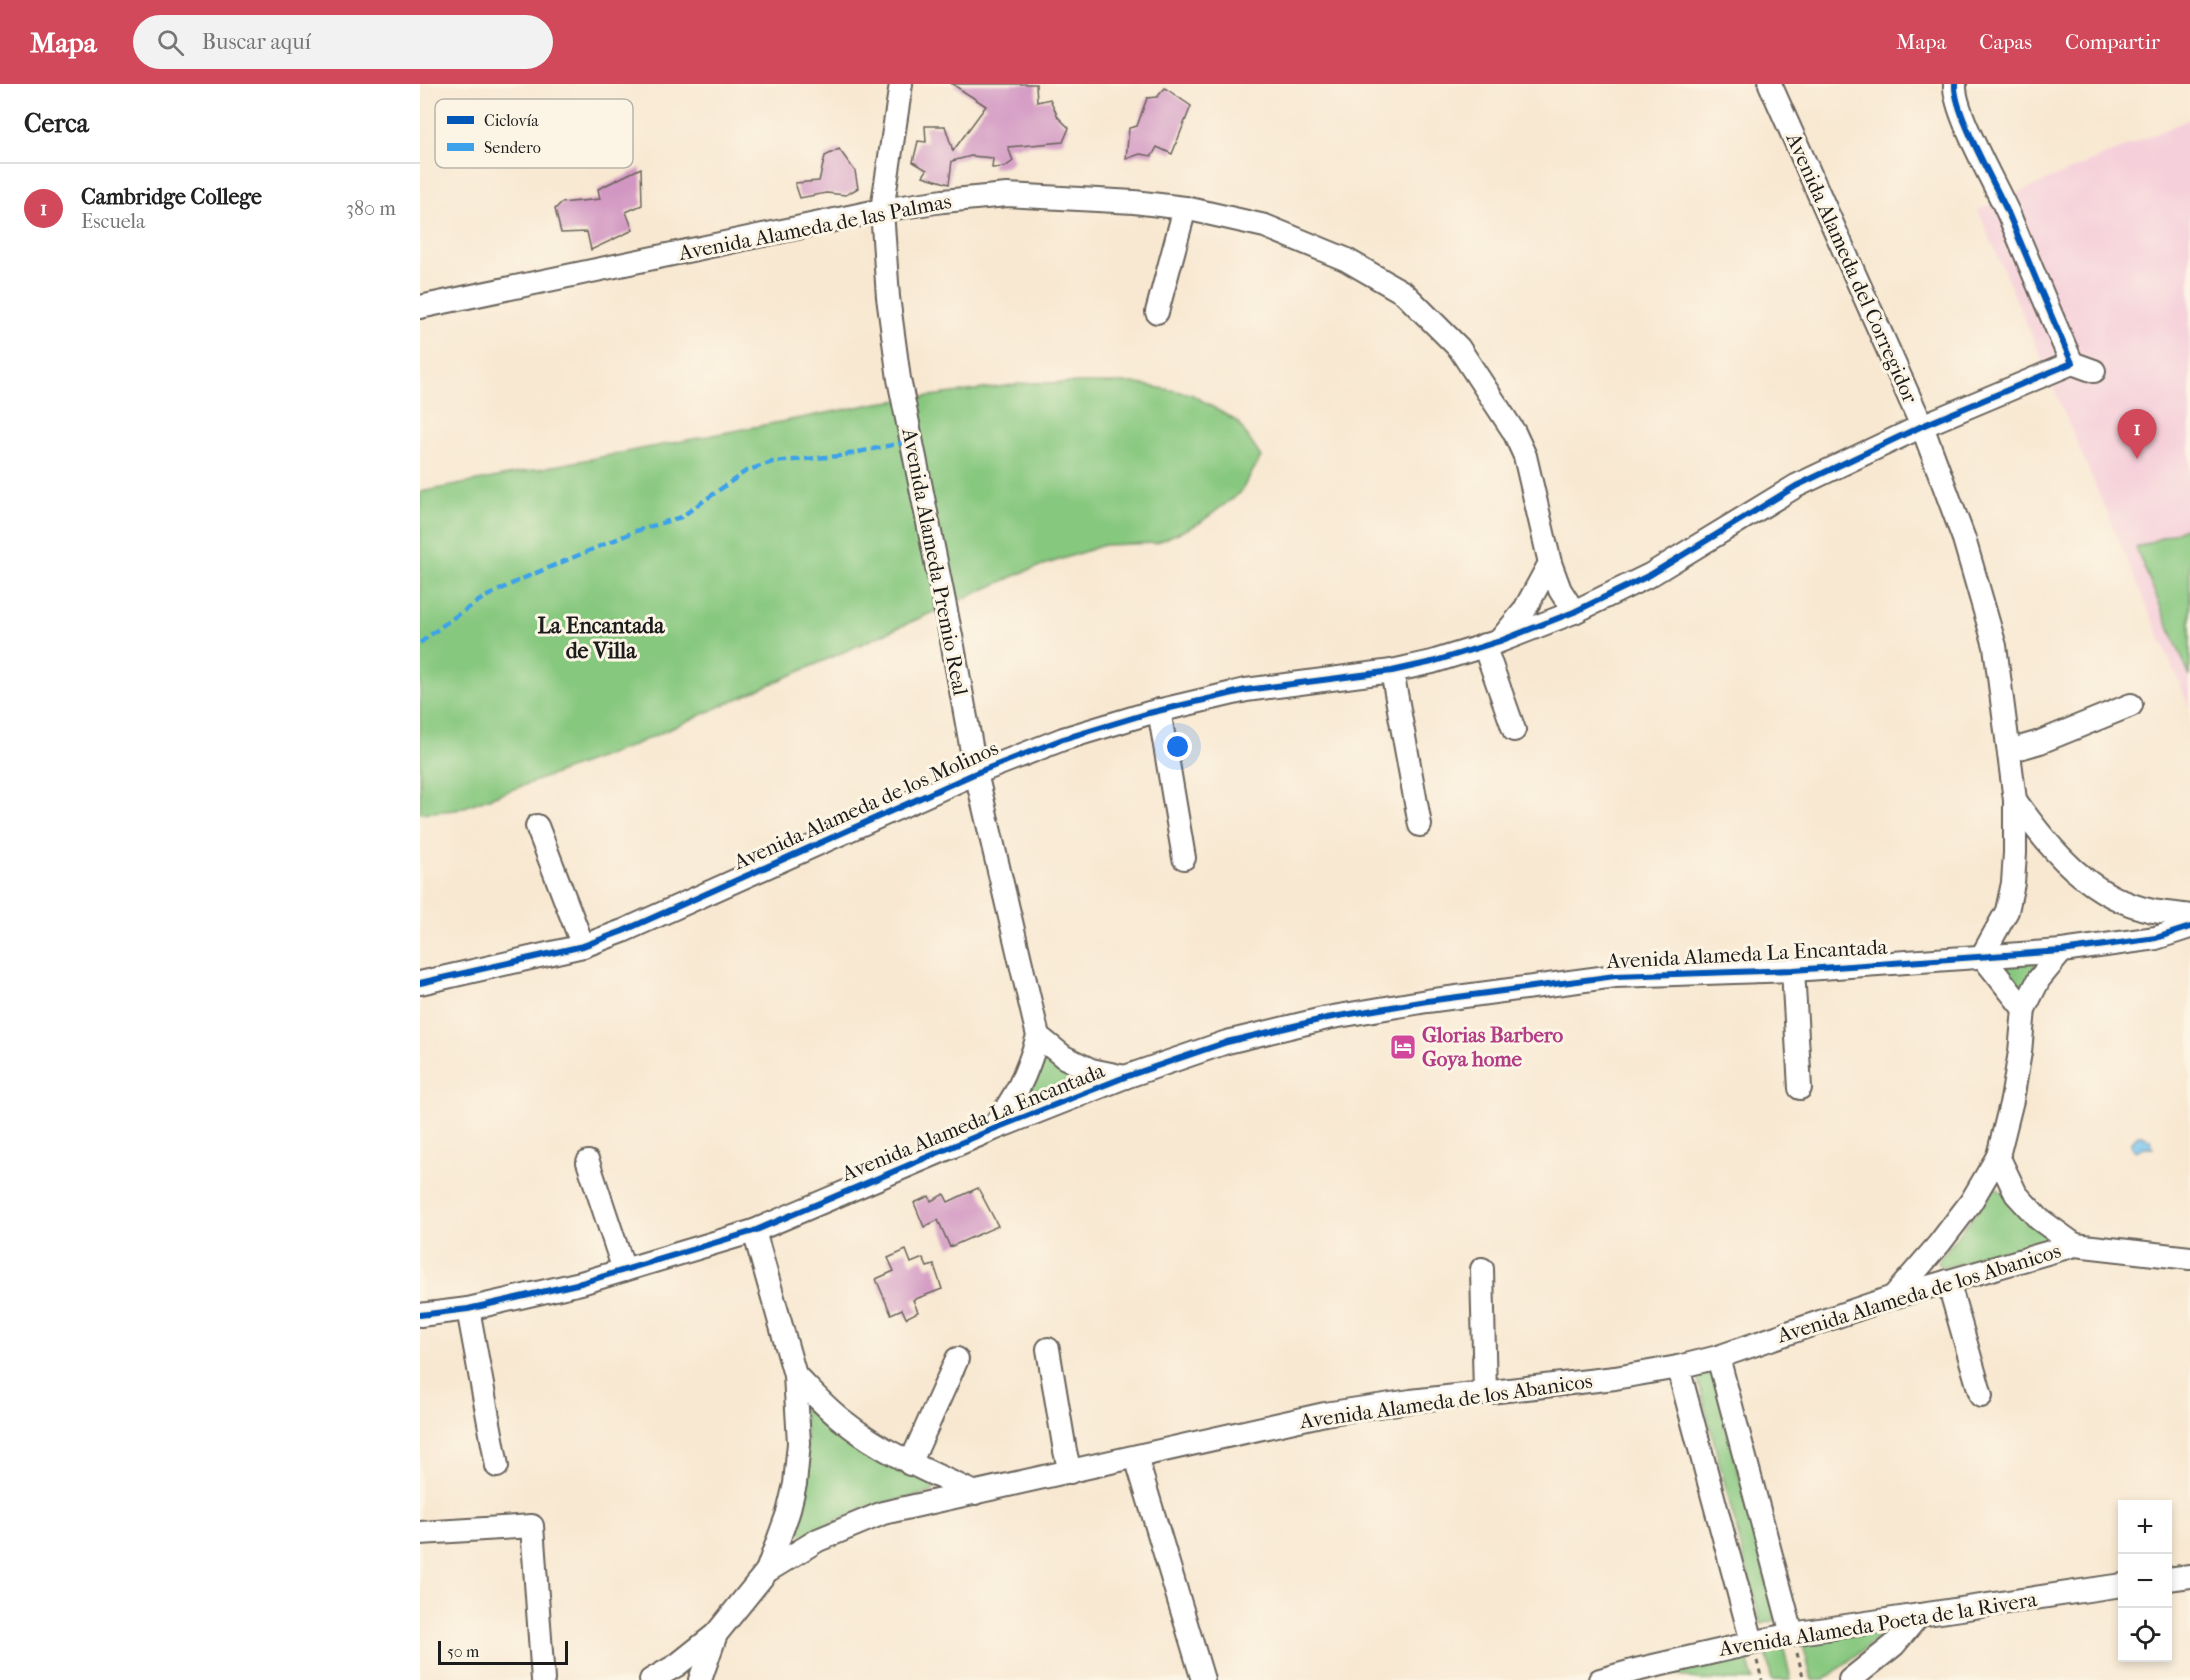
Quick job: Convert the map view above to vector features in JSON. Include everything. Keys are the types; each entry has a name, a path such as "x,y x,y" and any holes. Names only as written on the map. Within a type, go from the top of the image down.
{"street":[{"name":"Avenida Alameda Premio Real","path":"901,84 882,210 888,297 899,379 976,773 1038,1036 1029,1069 1014,1098 991,1130"},
{"name":"Avenida Alameda del Corregidor","path":"1770,84 1922,426 1964,539 1995,646 2015,800 2013,883 2007,911 1982,956"},
{"path":"1955,84 1954,95 2008,213 2063,367 2094,371"},
{"name":"Avenida Alameda de las Palmas","path":"420,307 882,210 943,201 1007,195 1134,202 1185,208 1265,226 1345,259 1404,293 1459,348 1514,432 1525,456 1550,563 1560,590 1574,612"},
{"path":"1157,312 1185,208"},
{"name":"Avenida Alameda de los Molinos","path":"420,983 583,946 623,931 976,773 1062,739 1159,710 1246,690 1392,671 1432,662 1492,643 1574,612 1650,575 1796,486 1922,426 2063,367"},
{"path":"1514,730 1492,643 1524,610 1550,563"},
{"path":"1392,671 1420,825"},
{"path":"2009,751 2040,742 2131,705"},
{"path":"1159,710 1184,858"},
{"name":"Avenida Alameda del Corregidor","path":"2015,800 2040,836 2064,863 2095,887 2151,911 2190,916"},
{"path":"537,826 583,946"},
{"name":"Avenida Alameda La Encantada","path":"420,1316 468,1309 581,1283 754,1231 991,1130 1125,1077 1227,1042 1328,1018 1427,1001 1615,976 1793,970 2062,951 2156,938 2190,927"},
{"path":"1893,1297 1939,1244 1971,1202 1998,1156 2012,1100 2024,1009 2039,979 2062,951"},
{"path":"1982,956 2024,1009"},
{"path":"1793,970 1800,1088"},
{"path":"1038,1036 1064,1057 1091,1070 1125,1077"},
{"path":"1998,1156 2016,1194 2039,1219 2075,1245 2190,1257"},
{"path":"588,1162 624,1270"},
{"path":"754,1231 795,1376 799,1443 795,1484 788,1513 767,1571"},
{"name":"Avenida Alameda de los Abanicos","path":"651,1680 676,1665 716,1634 767,1571 818,1540 883,1513 1325,1414 1615,1378 1678,1367 1718,1357 1893,1297 2075,1245"},
{"path":"1482,1269 1485,1393"},
{"path":"1948,1281 1981,1396"},
{"path":"468,1309 497,1466"},
{"path":"1048,1349 1070,1472"},
{"path":"1718,1357 1792,1634"},
{"path":"910,1464 957,1359"},
{"path":"1678,1367 1752,1642"},
{"path":"795,1376 841,1419 882,1448 910,1464 975,1493"},
{"path":"1136,1457 1203,1680"},
{"path":"420,1533 532,1526 543,1680"},
{"path":"2172,1578 2190,1576"},
{"name":"Avenida Alameda Poeta de la Rivera","path":"1600,1680 1646,1675 1752,1642 1792,1634 2118,1587"},
{"path":"1850,1680 1894,1645 1919,1615"},
{"path":"700,1680 716,1634"}],"path":[{"path":"1792,1634 1804,1680"}],"shaded area":[{"path":"2190,119 2190,708 1978,210"}],"green space":[{"path":"1028,383 1134,383 1191,394 1238,422 1261,457 1240,493 1198,524 1156,543 1104,545 1026,571 629,747 456,810 420,813 420,492 878,403"},
{"path":"2190,526 2190,677 2136,548"},
{"path":"2000,961 2038,962 2022,991"},
{"path":"1041,1055 1096,1081 1018,1107"},
{"path":"1996,1187 2045,1233 2046,1238 2037,1243 1943,1268 1940,1266 1938,1261"},
{"path":"1712,1368 1776,1620 1761,1624 1696,1372"},
{"path":"802,1396 935,1487 932,1492 865,1508 806,1534 795,1534 792,1524 799,1508 809,1468"},
{"path":"1879,1632 1877,1639 1824,1680 1812,1680 1802,1641"},
{"path":"1783,1645 1791,1680 1772,1680 1765,1649"},
{"path":"1745,1652 1753,1680 1697,1680 1670,1672"}],"water":[{"path":"2138,1135 2143,1135 2150,1140 2153,1148 2136,1151 2132,1147 2132,1141"}],"building":[{"path":"952,84 1036,84 1037,102 1050,99 1058,117 1069,128 1063,142 1008,147 1013,161 1005,167 992,168 993,158 971,156 952,161 949,184 923,176 927,170 913,162 918,141 926,142 925,126 945,126 953,151 986,106"},
{"path":"1165,88 1191,106 1172,154 1157,147 1152,156 1140,154 1126,159 1129,128 1137,126 1147,98 1157,97"},
{"path":"839,149 855,171 858,188 846,195 826,193 800,198 795,183 819,181 825,156"},
{"path":"641,168 642,205 626,212 633,230 591,250 587,232 561,233 555,209 561,203 600,199 598,189"},
{"path":"978,1188 998,1226 950,1247 938,1220 924,1227 914,1203 929,1196 931,1201 944,1194 948,1202"},
{"path":"906,1250 911,1263 923,1258 927,1267 934,1265 942,1289 913,1300 918,1312 906,1318 902,1309 891,1314 876,1279 894,1271 888,1258"}],"marked path":[{"path":"420,643 483,598 524,578 636,531 681,517 746,471 772,462 839,456 911,441"}],"cycle path":[{"path":"420,983 583,946 623,931 976,773 1063,739 1149,713 1246,690 1392,671 1432,662 1500,641 1574,612 1650,575 1796,486 1922,426 2072,363 2009,215 1968,130 1956,96 1955,84"},
{"path":"420,1315 468,1309 581,1283 754,1231 991,1130 1125,1077 1227,1042 1327,1018 1427,1001 1615,976 1793,970 2062,951 2156,938 2190,927"}],"place":[{"name":"Cambridge College","path":"2137,459"},
{"name":"Glorias Barbero Goya home","path":"1403,1047"}],"district":[{"name":"La Encantada de Villa","path":"601,638"}]}
